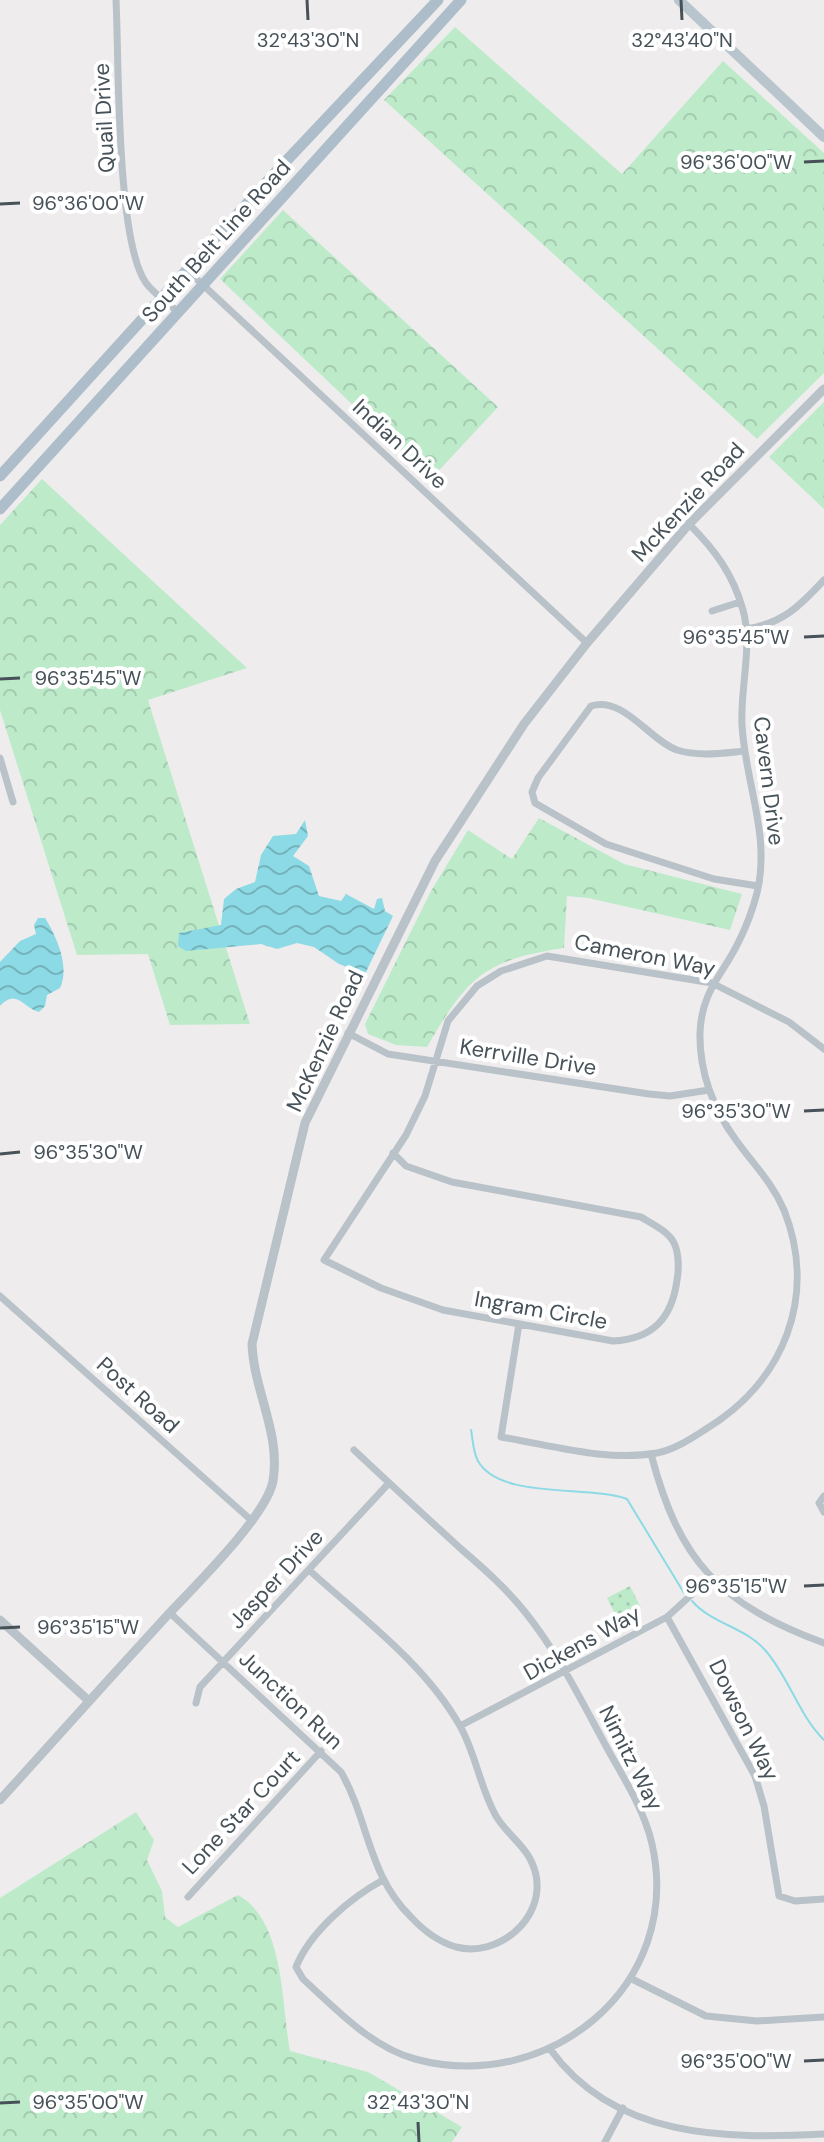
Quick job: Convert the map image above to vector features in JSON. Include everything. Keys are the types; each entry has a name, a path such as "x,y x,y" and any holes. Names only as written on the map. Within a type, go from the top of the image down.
{"main road":[{"name":"South Belt Line Road","path":"0,509 461,0"},
{"path":"679,0 824,137"},
{"name":"South Belt Line Road","path":"0,476 437,1"},
{"path":"437,1 449,13"},
{"path":"392,76 393,66 415,42 409,31"},
{"path":"313,133 328,147"}],"street":[{"name":"Quail Drive","path":"116,0 127,220 136,260 146,283 178,312"},
{"name":"Indian Drive","path":"188,271 587,643"},
{"name":"McKenzie Road","path":"0,1800 251,1520 272,1486 275,1446 253,1368 254,1324 281,1235 305,1123 347,1032 442,849 524,724 587,643 689,524 824,389"},
{"name":"Cavern Drive","path":"519,1324 501,1437 613,1456 651,1454 687,1441 730,1415 752,1396 778,1356 792,1319 797,1271 794,1240 771,1182 735,1140 709,1090 700,1033 706,996 740,941 758,886 760,825 742,725 745,629 740,602 732,577 717,552 689,524"},
{"path":"745,629 789,616 824,580"},
{"path":"712,611 740,602"},
{"path":"745,751 715,754 675,749 621,711 597,704 584,716 532,792 535,803 606,844 714,879 758,886"},
{"path":"0,758 13,802"},
{"name":"Cameron Way","path":"324,1260 393,1153 425,1096 448,1021 477,986 528,960 547,956 580,959 712,983 789,1022 824,1049"},
{"name":"Kerrville Drive","path":"347,1032 388,1054 436,1062 649,1094 670,1096 709,1090"},
{"name":"Ingram Circle","path":"324,1260 381,1288 443,1310 613,1341 634,1339 669,1315 678,1273 674,1242 641,1217 452,1182 406,1166 393,1153"},
{"name":"Post Road","path":"0,1296 251,1520"},
{"name":"Nimitz Way","path":"354,1450 516,1601 566,1672 636,1800 652,1842 656,1865 653,1917 645,1947 630,1978 608,2008 575,2036 550,2049 534,2057 493,2067 452,2067 412,2058 377,2042 303,1979 296,1967 302,1953 347,1904 383,1880"},
{"path":"651,1454 664,1502 677,1533 711,1577 726,1593 758,1614 824,1643"},
{"name":"Jasper Drive","path":"196,1703 200,1687 389,1483"},
{"path":"824,1496 819,1503 824,1512"},
{"name":"Junction Run","path":"170,1613 341,1772 357,1801 371,1858 410,1916 434,1937 457,1947 481,1949 506,1941 524,1924 536,1893 537,1878 530,1854 498,1819 460,1726 420,1673 309,1570"},
{"name":"Dickens Way","path":"460,1726 667,1617 711,1577"},
{"name":"Dowson Way","path":"667,1617 755,1776 764,1806 779,1896 795,1901 824,1899"},
{"path":"0,1620 89,1701"},
{"name":"Lone Star Court","path":"188,1897 321,1751"},
{"path":"630,1978 706,2016 757,2021 824,2017"},
{"path":"550,2049 573,2074 623,2108 650,2120 703,2135 821,2137"},
{"path":"605,2142 623,2108"}],"green space":[{"path":"455,27 622,174 723,61 824,153 824,373 757,439 384,100"},
{"path":"283,210 498,407 431,479 220,279"},
{"path":"824,402 824,509 769,457"},
{"path":"42,479 247,668 148,700 250,1024 170,1025 148,954 77,955 0,710 0,525"},
{"path":"539,818 624,864 742,894 730,930 567,896 564,948 514,959 480,976 454,1004 427,1047 396,1045 368,1034 365,1024 431,891 468,830 512,859"},
{"path":"630,1586 641,1608 618,1620 607,1598"},
{"path":"136,1812 154,1840 147,1860 162,1891 165,1917 178,1927 238,1895 253,1907 265,1924 278,1965 290,2051 368,2072 462,2127 452,2142 0,2142 0,1898"}],"water":[{"path":"305,820 308,836 293,856 309,866 319,896 341,901 346,894 374,909 377,899 382,898 385,911 393,916 365,974 339,964 314,947 297,943 277,949 261,944 186,951 178,946 179,933 221,925 224,899 236,889 255,882 261,855 273,836 296,834"},
{"path":"38,918 45,918 61,952 64,971 60,988 47,995 45,1006 39,1012 16,999 0,1006 0,962 20,941 36,934 34,925"}],"waterway":[{"path":"471,1430 478,1461 489,1473 505,1481 627,1499 684,1593"},
{"path":"692,1601 765,1650 807,1719 824,1740"}]}
